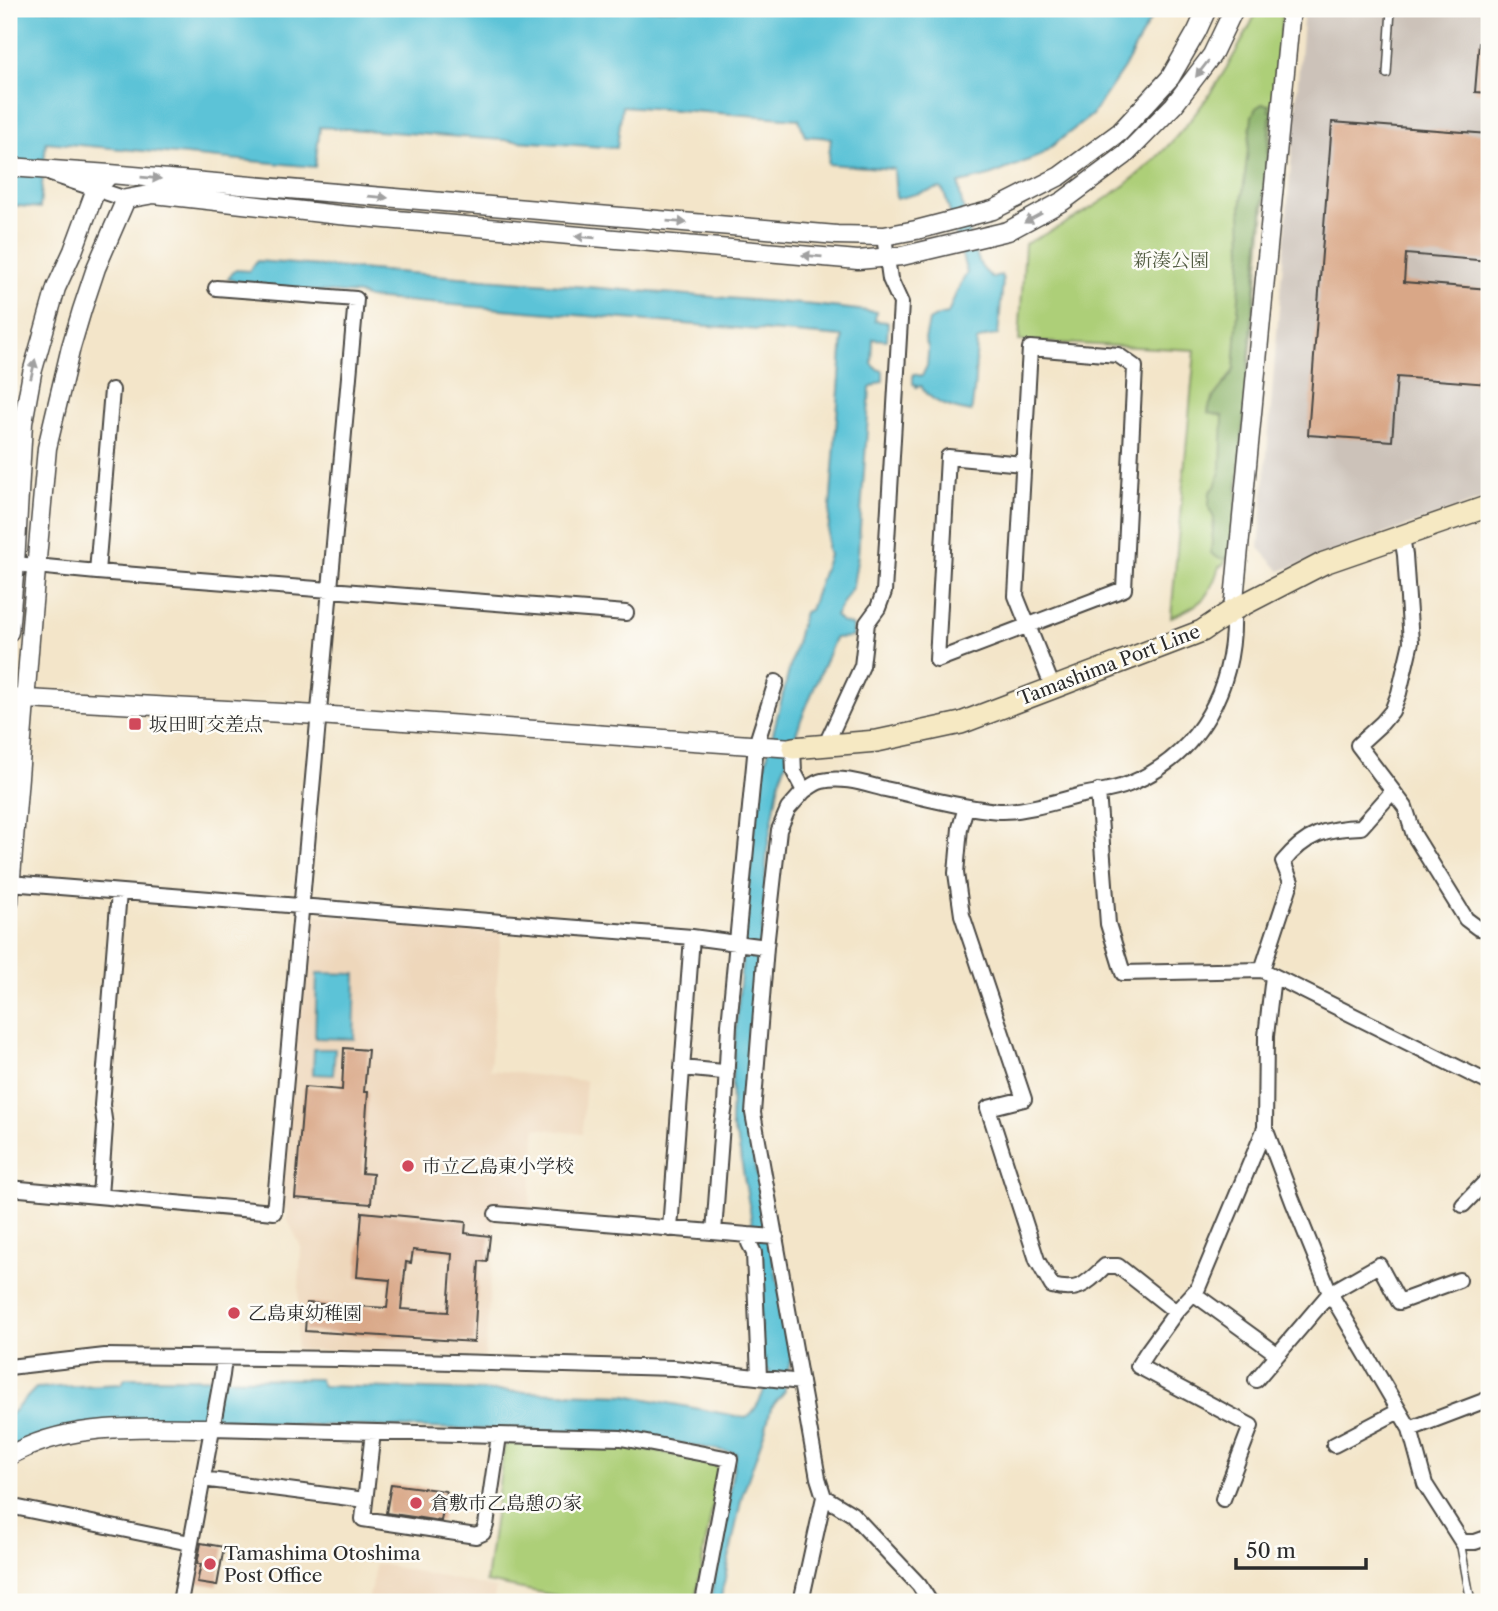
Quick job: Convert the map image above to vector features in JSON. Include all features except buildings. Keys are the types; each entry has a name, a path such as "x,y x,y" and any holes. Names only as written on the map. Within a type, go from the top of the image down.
{"main road":[{"name":"Tamashima Port Line","path":"793,748 877,741 961,723 1202,631 1233,610 1324,563 1489,506"}],"street":[{"path":"9,167 823,234 884,236 993,210 1060,176 1120,132 1170,78 1207,9"},
{"path":"35,169 126,199 154,194 339,215 844,259 902,256 1008,231 1063,201 1125,155 1174,105 1212,55 1234,9"},
{"path":"801,1602 824,1497 818,1478 753,1113 766,947 779,830 788,808 804,791 820,781 842,779 966,807 1002,811 1039,806 1127,785 1175,757 1194,737 1220,694 1234,634 1233,610 1292,9"},
{"path":"9,632 23,423 32,373 56,288 96,189 110,174"},
{"path":"9,902 17,698 36,566 47,448 71,348 96,268 126,199"},
{"path":"827,744 862,666 867,623 878,608 884,592 901,303 890,279 884,236"},
{"path":"9,1188 274,1212 356,299 216,288"},
{"path":"1023,464 948,457 937,660 1028,626 1124,589 1135,367 1118,355 1030,348 1016,596 1028,626 1053,688"},
{"path":"97,572 112,390"},
{"path":"1402,537 1411,642 1392,711 1358,746 1405,807 1414,835 1466,919 1478,928 1489,929"},
{"path":"15,564 626,613"},
{"path":"714,1232 729,1025 756,745 776,682"},
{"path":"17,698 318,715 793,748 794,772 804,791"},
{"path":"1098,791 1108,924 1123,973 1267,973 1489,1083"},
{"path":"1393,791 1361,827 1322,832 1296,847 1283,862 1291,882 1267,973 1265,1128 1330,1293 1410,1429 1425,1484 1462,1542 1475,1542 1489,1537"},
{"path":"966,807 960,828 956,873 962,915 1024,1099 988,1108 1037,1261 1052,1286 1067,1290 1085,1286 1105,1266 1118,1266 1176,1312"},
{"path":"10,883 692,937 766,947"},
{"path":"100,1196 105,1126 102,1105 119,892"},
{"path":"670,1229 692,937"},
{"path":"682,1068 727,1071"},
{"path":"1223,1499 1251,1426 1139,1366 1176,1312 1198,1288 1265,1128"},
{"path":"1463,1205 1489,1178"},
{"path":"496,1214 776,1237"},
{"path":"748,1235 748,1243 754,1253 759,1377"},
{"path":"1256,1380 1330,1293 1379,1265 1399,1302 1458,1280"},
{"path":"1193,1293 1277,1354"},
{"path":"9,1367 105,1356 341,1359 674,1368 801,1382"},
{"path":"180,1602 224,1359"},
{"path":"1410,1429 1489,1399"},
{"path":"1334,1445 1399,1411"},
{"path":"9,1456 53,1438 80,1431 211,1428 621,1438 730,1459 702,1602"},
{"path":"373,1432 363,1519 477,1536 483,1533 486,1525 499,1436"},
{"path":"202,1479 365,1500"},
{"path":"824,1497 852,1514 919,1585 930,1602"},
{"path":"9,1506 190,1543"}],"lane":[{"path":"1387,74 1391,9"},
{"path":"1462,1542 1471,1602"}],"shaded area":[{"path":"1304,9 1489,9 1489,497 1280,571 1259,548"},
{"name":"市立乙島東小学校","path":"305,914 501,931 490,1070 586,1081 582,1134 536,1128 529,1213 496,1210 485,1357 296,1350 301,1247 287,1219 288,1210 282,1209 280,1197"},
{"path":"376,1563 496,1588 493,1602 368,1602"}],"green space":[{"name":"新湊公園","path":"1258,9 1283,9 1232,551 1219,567 1212,587 1202,600 1190,609 1171,617 1195,350 1019,341 1025,244 1103,200 1159,155 1215,86"},
{"path":"1262,104 1270,105 1269,111 1275,112 1270,118 1232,551 1228,558 1221,558 1211,553 1214,518 1209,503 1210,492 1215,487 1221,468 1223,416 1208,413 1212,400 1234,369 1242,253 1241,208 1252,116"},
{"path":"510,1442 619,1444 713,1462 719,1471 695,1602 589,1602 486,1582 504,1447"}],"water":[{"path":"9,9 1156,9 1124,68 1092,115 1039,156 989,176 959,183 967,224 981,266 993,278 1001,275 1003,280 998,335 977,341 971,412 943,404 930,397 921,386 916,387 913,384 913,374 922,376 927,366 928,347 925,340 929,321 948,314 967,273 944,192 940,188 896,199 894,169 828,164 831,138 805,136 799,119 622,106 617,148 320,127 315,167 46,142 40,208 9,205"},
{"path":"257,261 814,305 876,312 875,321 888,322 887,340 873,339 872,364 883,371 883,381 870,388 858,555 853,586 835,616 841,622 853,626 853,637 835,638 802,717 779,782 767,850 747,1124 792,1355 788,1370 784,1374 785,1391 771,1408 742,1496 720,1602 710,1602 736,1453 620,1433 193,1422 9,1450 9,1416 36,1388 122,1384 125,1378 319,1379 323,1386 626,1395 746,1418 758,1403 770,1372 763,1367 754,1233 738,1142 731,1125 732,1074 755,812 804,612 810,610 829,555 827,549 843,337 368,298 359,294 239,286 228,279 235,270 249,271"},
{"path":"317,973 356,974 354,1039 315,1038"},
{"path":"314,1049 335,1049 333,1075 313,1074"}],"place":[{"name":"坂田町交差点","path":"135,724"},
{"name":"市立乙島東小学校","path":"408,1166"},
{"name":"乙島東幼稚園","path":"234,1313"},
{"name":"倉敷市乙島憩の家","path":"416,1503"},
{"name":"Tamashima Otoshima Post Office","path":"210,1564"}]}
